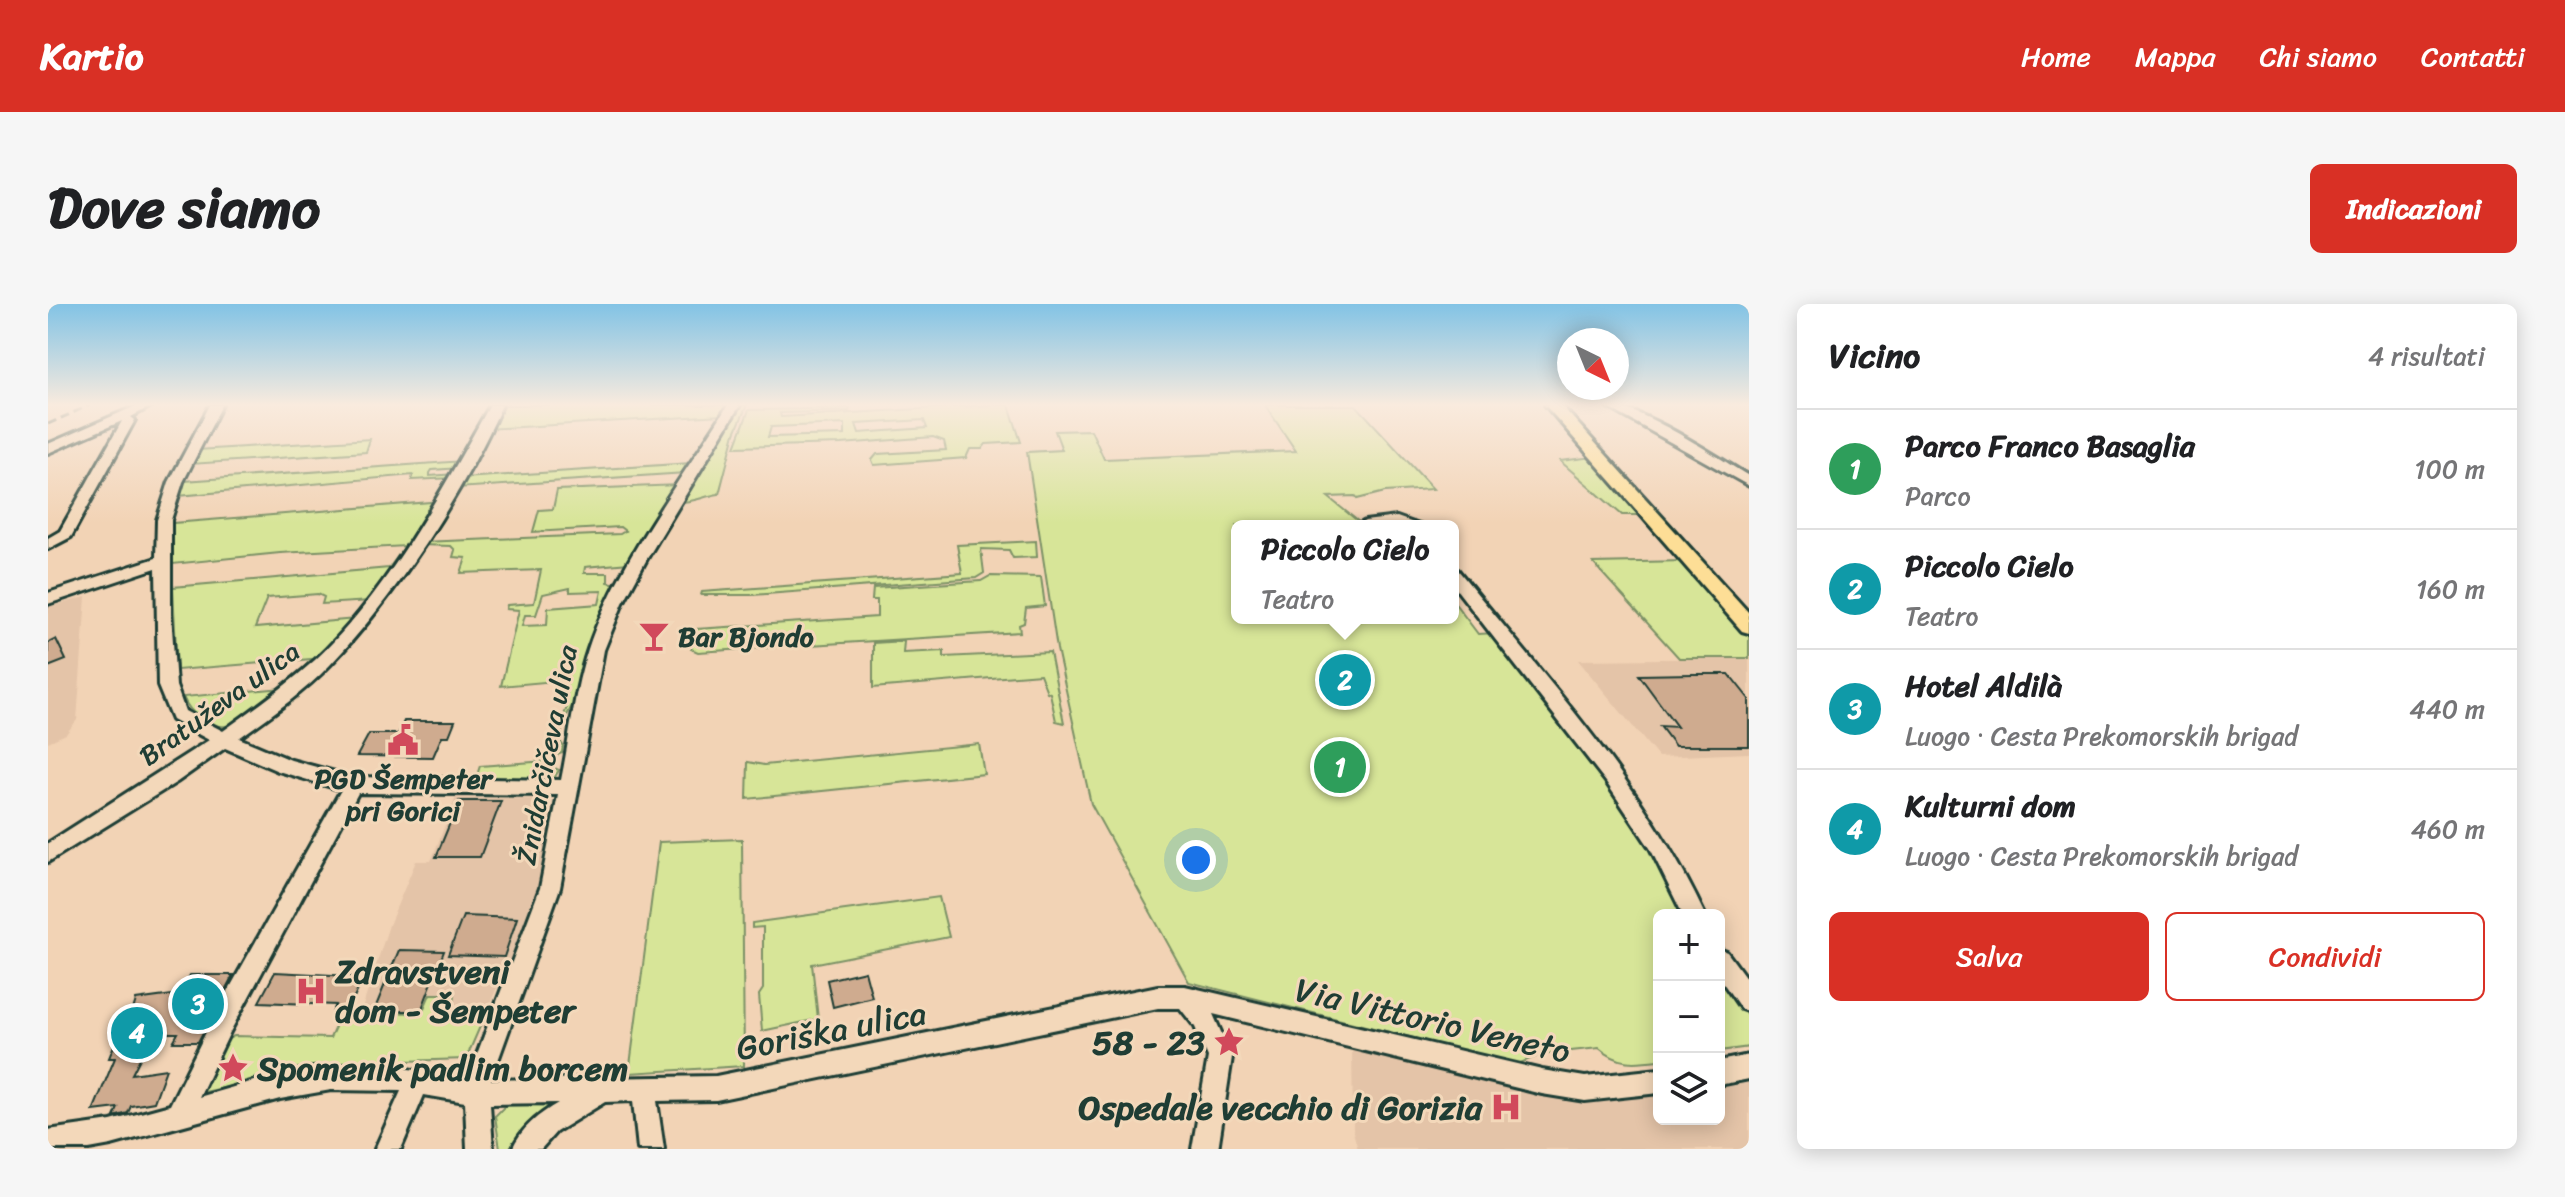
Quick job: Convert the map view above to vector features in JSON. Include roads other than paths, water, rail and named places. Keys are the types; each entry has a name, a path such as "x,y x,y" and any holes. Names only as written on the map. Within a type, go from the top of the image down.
{"main road":[{"path":"1588,444 1749,626"}],"street":[{"path":"48,544 66,534 115,444"},
{"path":"196,444 176,482 165,514 163,613 167,686 178,715 223,740 321,779 353,785 571,788"},
{"name":"Bratuževa ulica","path":"48,853 223,740 277,702 323,662 367,611 435,516 474,444"},
{"name":"Žnidarčičeva ulica","path":"480,1149 477,1092 486,1058 550,888 596,650 640,557 710,444"},
{"path":"1688,444 1749,482"},
{"path":"48,599 165,560"},
{"path":"1459,582 1613,777 1657,842 1691,909"},
{"path":"178,1114 222,1024 353,785"},
{"path":"1725,967 1749,1001"},
{"name":"Goriška ulica","path":"48,1143 111,1133 280,1087 331,1078 372,1077 477,1092 716,1088 1158,997 1190,999"},
{"path":"1190,999 1220,1057 1205,1149"},
{"name":"Via Vittorio Veneto","path":"1190,999 1517,1078 1585,1089 1653,1082"},
{"path":"1725,1072 1749,1067"},
{"path":"388,1149 418,1082"},
{"path":"525,1149 547,1123 602,1091"},
{"path":"644,1091 651,1149"}],"place":[{"name":"Bar Bjondo","path":"654,636"},
{"name":"Piccolo Cielo","path":"1345,680"},
{"name":"PGD Šempeter pri Gorici","path":"403,740"},
{"name":"Parco Franco Basaglia","path":"1340,767"},
{"name":"Zdravstveni dom - Šempeter","path":"311,991"},
{"name":"Hotel Aldilà","path":"198,1004"},
{"name":"Kulturni dom","path":"137,1033"},
{"name":"58 - 23","path":"1229,1042"},
{"name":"Spomenik padlim borcem","path":"233,1068"},
{"name":"Ospedale vecchio di Gorizia","path":"1506,1107"}]}
